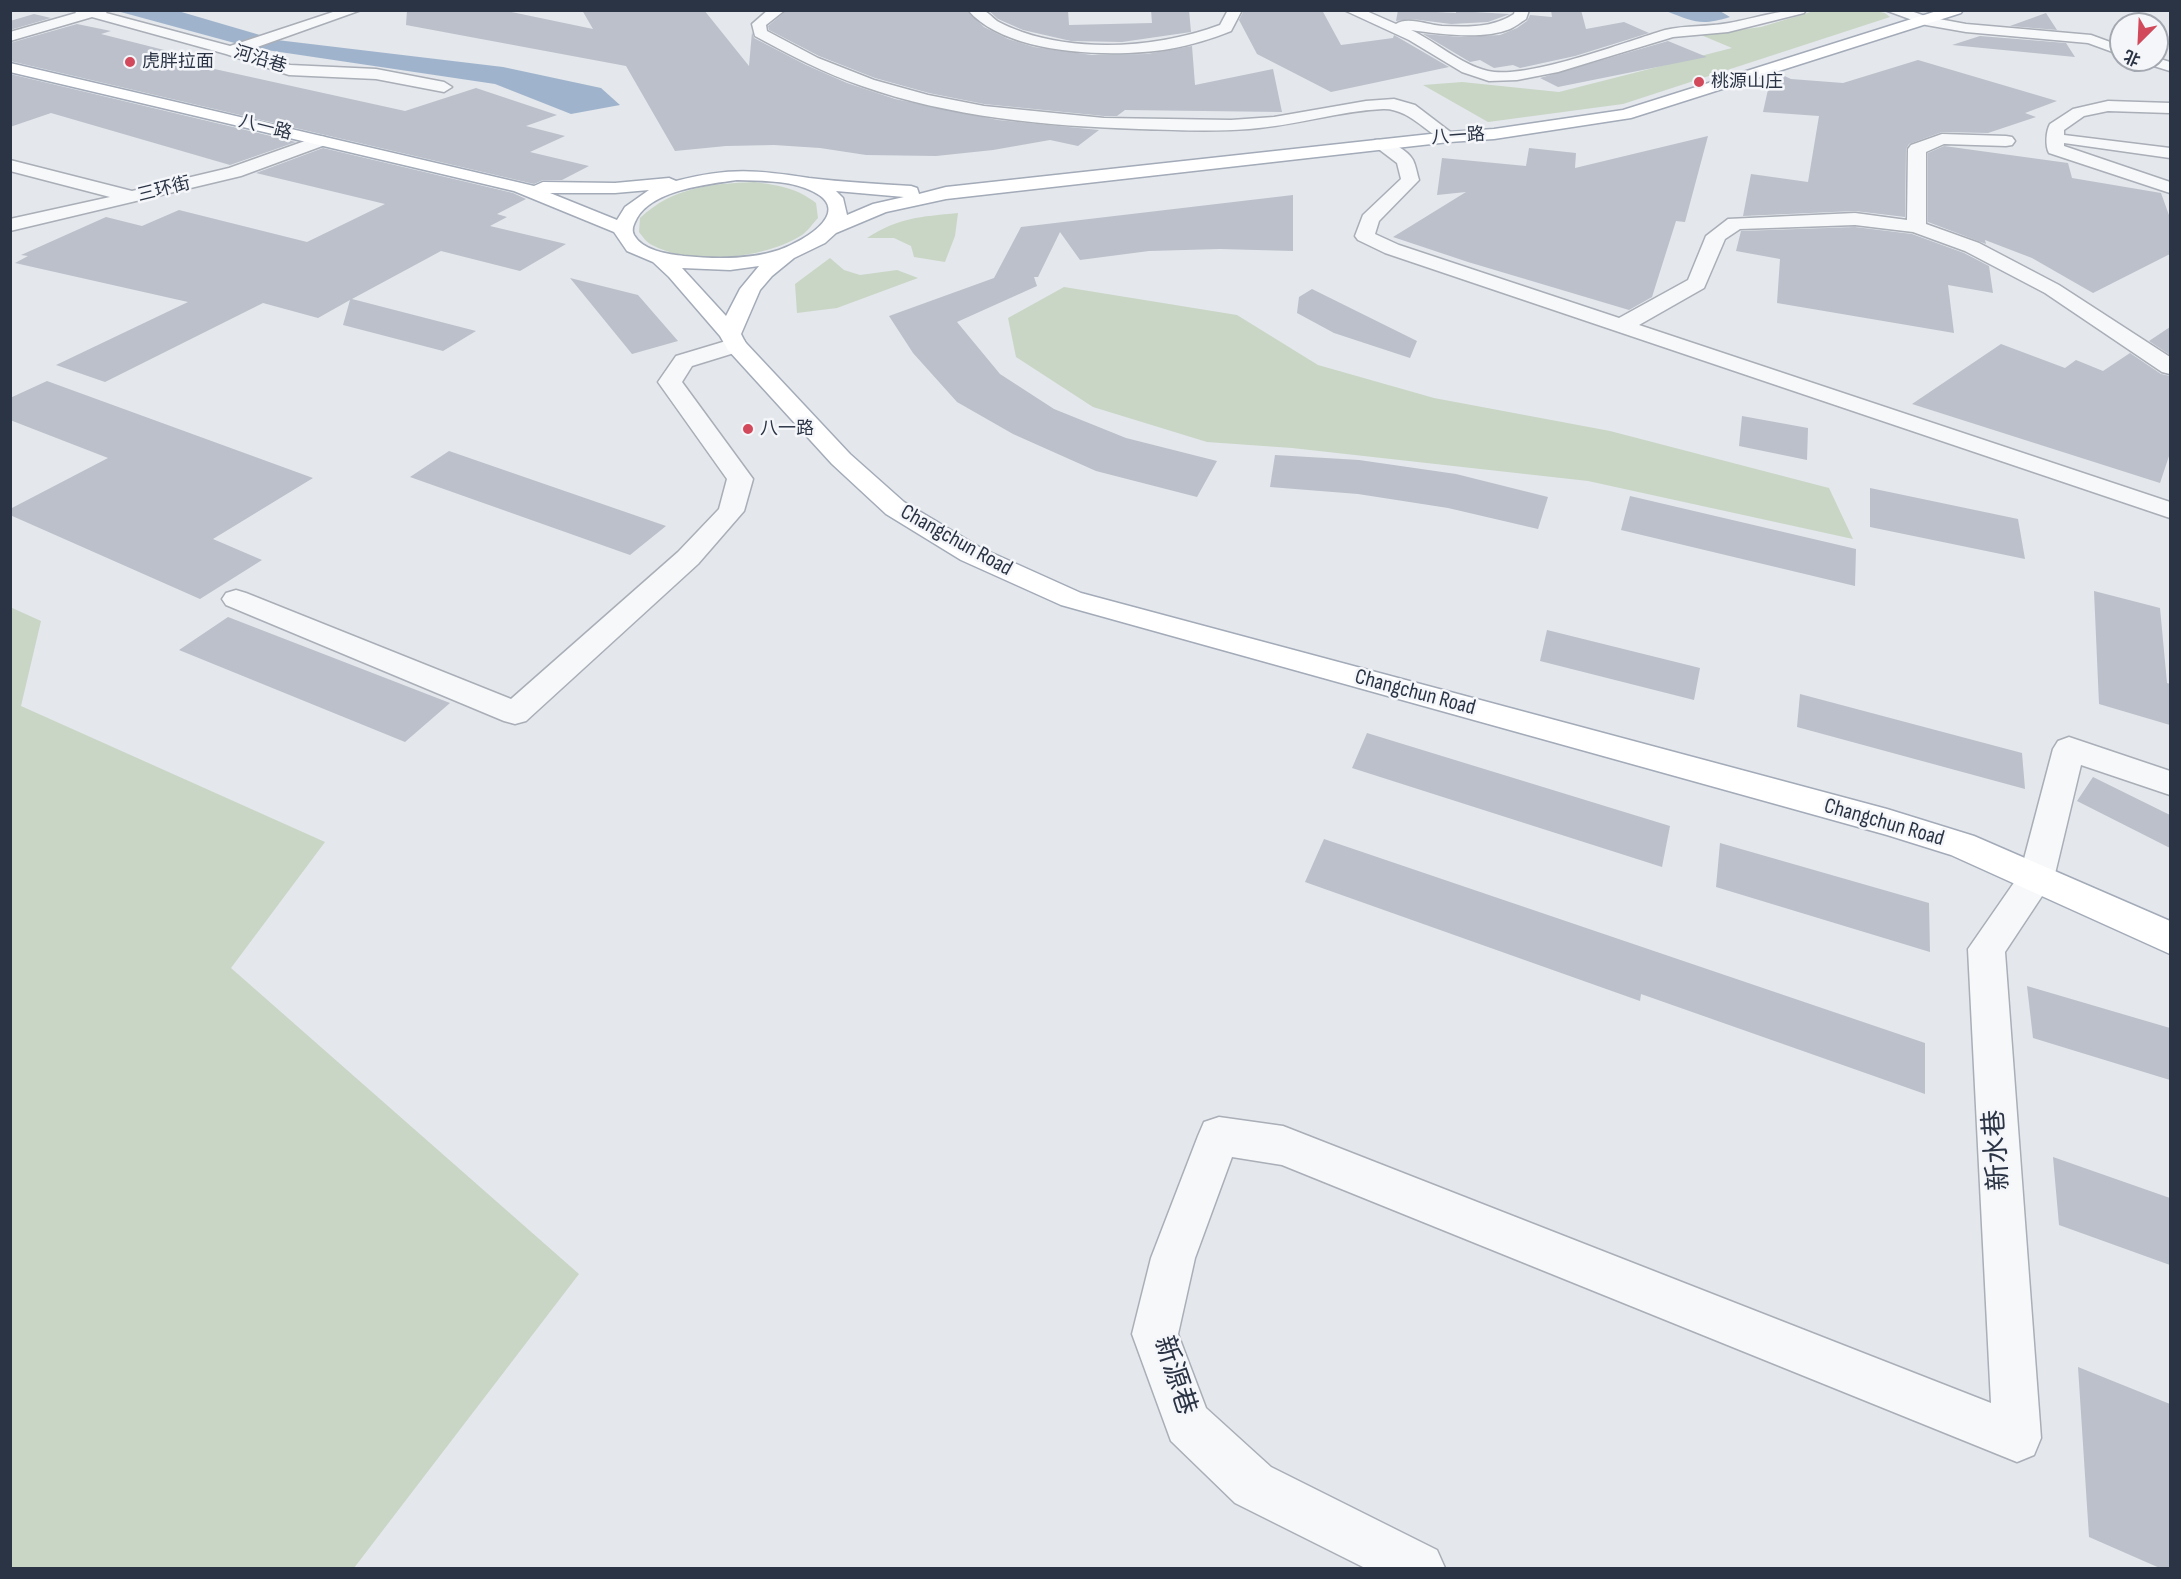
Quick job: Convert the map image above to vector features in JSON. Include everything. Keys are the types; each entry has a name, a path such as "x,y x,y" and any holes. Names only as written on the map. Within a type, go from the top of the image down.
{"main road":[{"name":"八一路","path":"945,193 1381,144 1494,134 1626,115 1956,10"},
{"name":"八一路","path":"10,67 520,187"},
{"path":"520,187 615,188 738,175 779,176 808,183 879,190 945,193"},
{"path":"703,179 675,186 643,201 627,215 623,229 625,238 642,252 661,259 704,265 755,261 791,251 816,240 830,229 880,208 945,193"},
{"path":"808,183 827,192 837,204 838,216 830,229"},
{"path":"520,187 623,229"},
{"path":"733,340 748,288 769,266 791,251"},
{"name":"Changchun Road","path":"661,259 841,459 896,508 971,554 1071,599 1887,822 1962,845 2151,928 2170,939"}],"street":[{"path":"237,50 354,10"},
{"path":"778,10 759,24 760,33 788,50 834,70 886,88 947,104 1044,119 1132,124 1215,125 1289,120 1378,105 1402,105 1449,137"},
{"path":"975,10 984,20 1016,35 1082,47 1139,48 1190,41 1226,28 1235,10"},
{"path":"1351,10 1414,37 1467,69 1489,76 1517,75 1558,67 1672,33 1728,28 1799,10"},
{"path":"1371,10 1400,24 1459,30 1505,26 1521,15 1521,10"},
{"path":"1892,10 1926,21 1966,28 2091,39 2109,46"},
{"path":"10,37 91,11"},
{"name":"河沿巷","path":"91,11 237,50 289,70 376,74 444,87"},
{"path":"2170,108 2108,106 2079,112 2056,128 2055,137 2055,149 2170,188"},
{"path":"2055,137 2170,153"},
{"path":"1916,227 1917,148 1942,139 2006,141"},
{"name":"三环街","path":"13,228 235,172 319,141"},
{"path":"1381,144 1405,161 1410,180 1370,219 1365,236 1392,249 2170,510"},
{"path":"10,165 133,197"},
{"path":"1620,326 1697,284 1716,236 1735,223 1855,219 1916,227 1972,247 2052,289 2170,367"},
{"path":"236,600 515,713 688,558 731,511 741,479 670,382 684,361 733,340"},
{"path":"2036,878 2069,749 2170,783"},
{"name":"新水巷","path":"1219,1136 1283,1146 2017,1438 1986,950 2036,878"},
{"name":"新源巷","path":"1219,1136 1173,1258 1155,1334 1188,1424 1253,1485 1419,1569"}],"green space":[{"path":"1814,11 1876,11 1890,17 1623,104 1488,122 1423,85 1462,82 1559,92 1732,48 1701,35 1761,27"},
{"path":"754,182 779,186 802,194 816,203 818,218 804,233 787,243 768,250 728,257 687,256 668,252 650,244 639,232 640,218 679,194 707,186"},
{"path":"958,213 955,236 945,262 914,257 911,246 894,238 867,238 900,222"},
{"path":"830,258 844,270 860,275 897,270 918,278 837,308 797,313 795,284"},
{"path":"1064,287 1237,315 1318,365 1434,398 1610,431 1829,488 1853,539 1588,481 1292,448 1207,442 1093,407 1016,357 1008,318"},
{"path":"10,607 41,621 21,706 325,842 231,968 579,1274 354,1568 11,1568"}],"water":[{"path":"117,11 178,11 277,40 503,67 601,88 620,105 571,114 495,84 253,48"},
{"path":"1666,11 1720,11 1730,17 1698,22"}],"building":[{"path":"407,10 502,10 593,29 582,10 704,10 749,66 752,32 754,38 806,65 847,83 895,99 998,120 1099,130 1078,146 1050,140 993,150 936,156 866,155 820,148 774,145 726,146 675,151 626,66 406,25"},
{"path":"787,10 966,10 984,27 1008,39 1034,47 1092,55 1147,54 1192,46 1195,85 1273,69 1282,112 1125,110 1117,116 1104,116 984,104 929,93 875,78 819,56 769,30 768,26"},
{"path":"988,10 1068,10 1069,25 1152,23 1151,10 1189,10 1191,32 1122,42 1071,41 1023,30 998,19"},
{"path":"1244,10 1322,10 1341,45 1393,38 1394,35 1449,67 1331,92 1257,54 1239,20"},
{"path":"1398,10 1510,14 1488,22 1451,24 1412,19 1396,21"},
{"path":"1551,10 1581,10 1586,29 1624,22 1649,33 1575,56 1520,68 1513,65 1494,68 1480,60 1470,62 1423,34 1461,37 1500,35 1517,28 1527,21 1530,15 1552,17"},
{"path":"2046,13 2057,30 2010,26"},
{"path":"34,14 51,18 10,30 10,21"},
{"path":"77,24 111,31 101,34 176,53 160,57 405,111 476,88 557,115 526,126 565,136 530,152 589,166 562,180 543,180 534,184 10,61 10,43"},
{"path":"1980,36 2066,43 2075,57 1952,45"},
{"path":"1668,41 1707,57 1558,87 1540,78"},
{"path":"1918,60 2057,101 2025,113 2036,117 1988,133 1942,132 1909,144 1906,149 1905,217 1855,211 1743,216 1751,174 1808,182 1819,116 1763,112 1771,76 1778,73 1791,79 1843,83"},
{"path":"10,74 296,142 230,165 51,113 10,127"},
{"path":"1708,136 1685,222 1676,221 1652,297 1629,310 1393,237 1466,192 1437,195 1442,158 1526,166 1529,148 1576,153 1575,168"},
{"path":"1944,146 2068,163 2072,178 2161,193 2170,218 2170,254 2093,293 2032,258 1985,240 1986,244 1928,222 1928,153"},
{"path":"323,148 513,193 526,199 497,214 507,217 490,226 566,244 520,271 441,251 352,299 476,331 443,351 343,325 350,300 318,318 263,303 105,382 56,365 188,302 15,263 28,256 21,255 106,217 142,226 179,210 307,242 385,204 256,173"},
{"path":"1293,195 1293,251 1220,249 1149,251 1080,260 1060,232 1038,277 1034,277 1037,286 957,322 1000,374 1054,409 1126,438 1217,461 1197,497 1096,471 1013,434 957,402 913,353 889,316 994,278 1021,227"},
{"path":"1855,227 1912,234 1964,253 1989,266 1993,293 1948,285 1954,333 1777,303 1780,259 1736,251 1741,231"},
{"path":"570,278 638,295 678,341 632,354"},
{"path":"1312,289 1417,341 1410,358 1334,333 1297,313 1299,297"},
{"path":"2170,327 2170,355 2149,341"},
{"path":"2001,344 2065,368 2076,360 2103,371 2130,353 2161,374 2170,376 2170,453 2160,483 1912,404"},
{"path":"47,381 313,478 213,539 262,560 200,599 10,515 10,509 108,458 10,420 10,398"},
{"path":"1742,416 1808,428 1807,460 1739,446"},
{"path":"449,451 666,526 630,555 410,477"},
{"path":"1275,455 1359,460 1456,474 1548,497 1538,529 1448,508 1358,494 1270,487"},
{"path":"1870,488 2018,519 2025,559 1870,527"},
{"path":"1630,496 1856,549 1855,586 1621,530"},
{"path":"2094,591 2160,608 2167,683 2170,684 2170,725 2099,704"},
{"path":"228,617 450,703 405,742 179,650"},
{"path":"1547,630 1700,668 1694,700 1540,661"},
{"path":"1800,694 2022,753 2025,789 1797,727"},
{"path":"1367,733 1670,826 1662,867 1352,768"},
{"path":"2093,777 2170,815 2170,848 2077,801"},
{"path":"1324,839 1925,1043 1925,1094 1641,994 1640,1001 1305,882"},
{"path":"1720,843 1929,903 1930,952 1716,887"},
{"path":"2027,986 2170,1028 2170,1080 2033,1038"},
{"path":"2053,1157 2170,1198 2170,1265 2059,1225"},
{"path":"2078,1367 2170,1404 2170,1569 2162,1569 2089,1537"}],"place":[{"name":"虎胖拉面","path":"130,62"},
{"name":"桃源山庄","path":"1699,82"},
{"name":"八一路","path":"748,429"}]}
